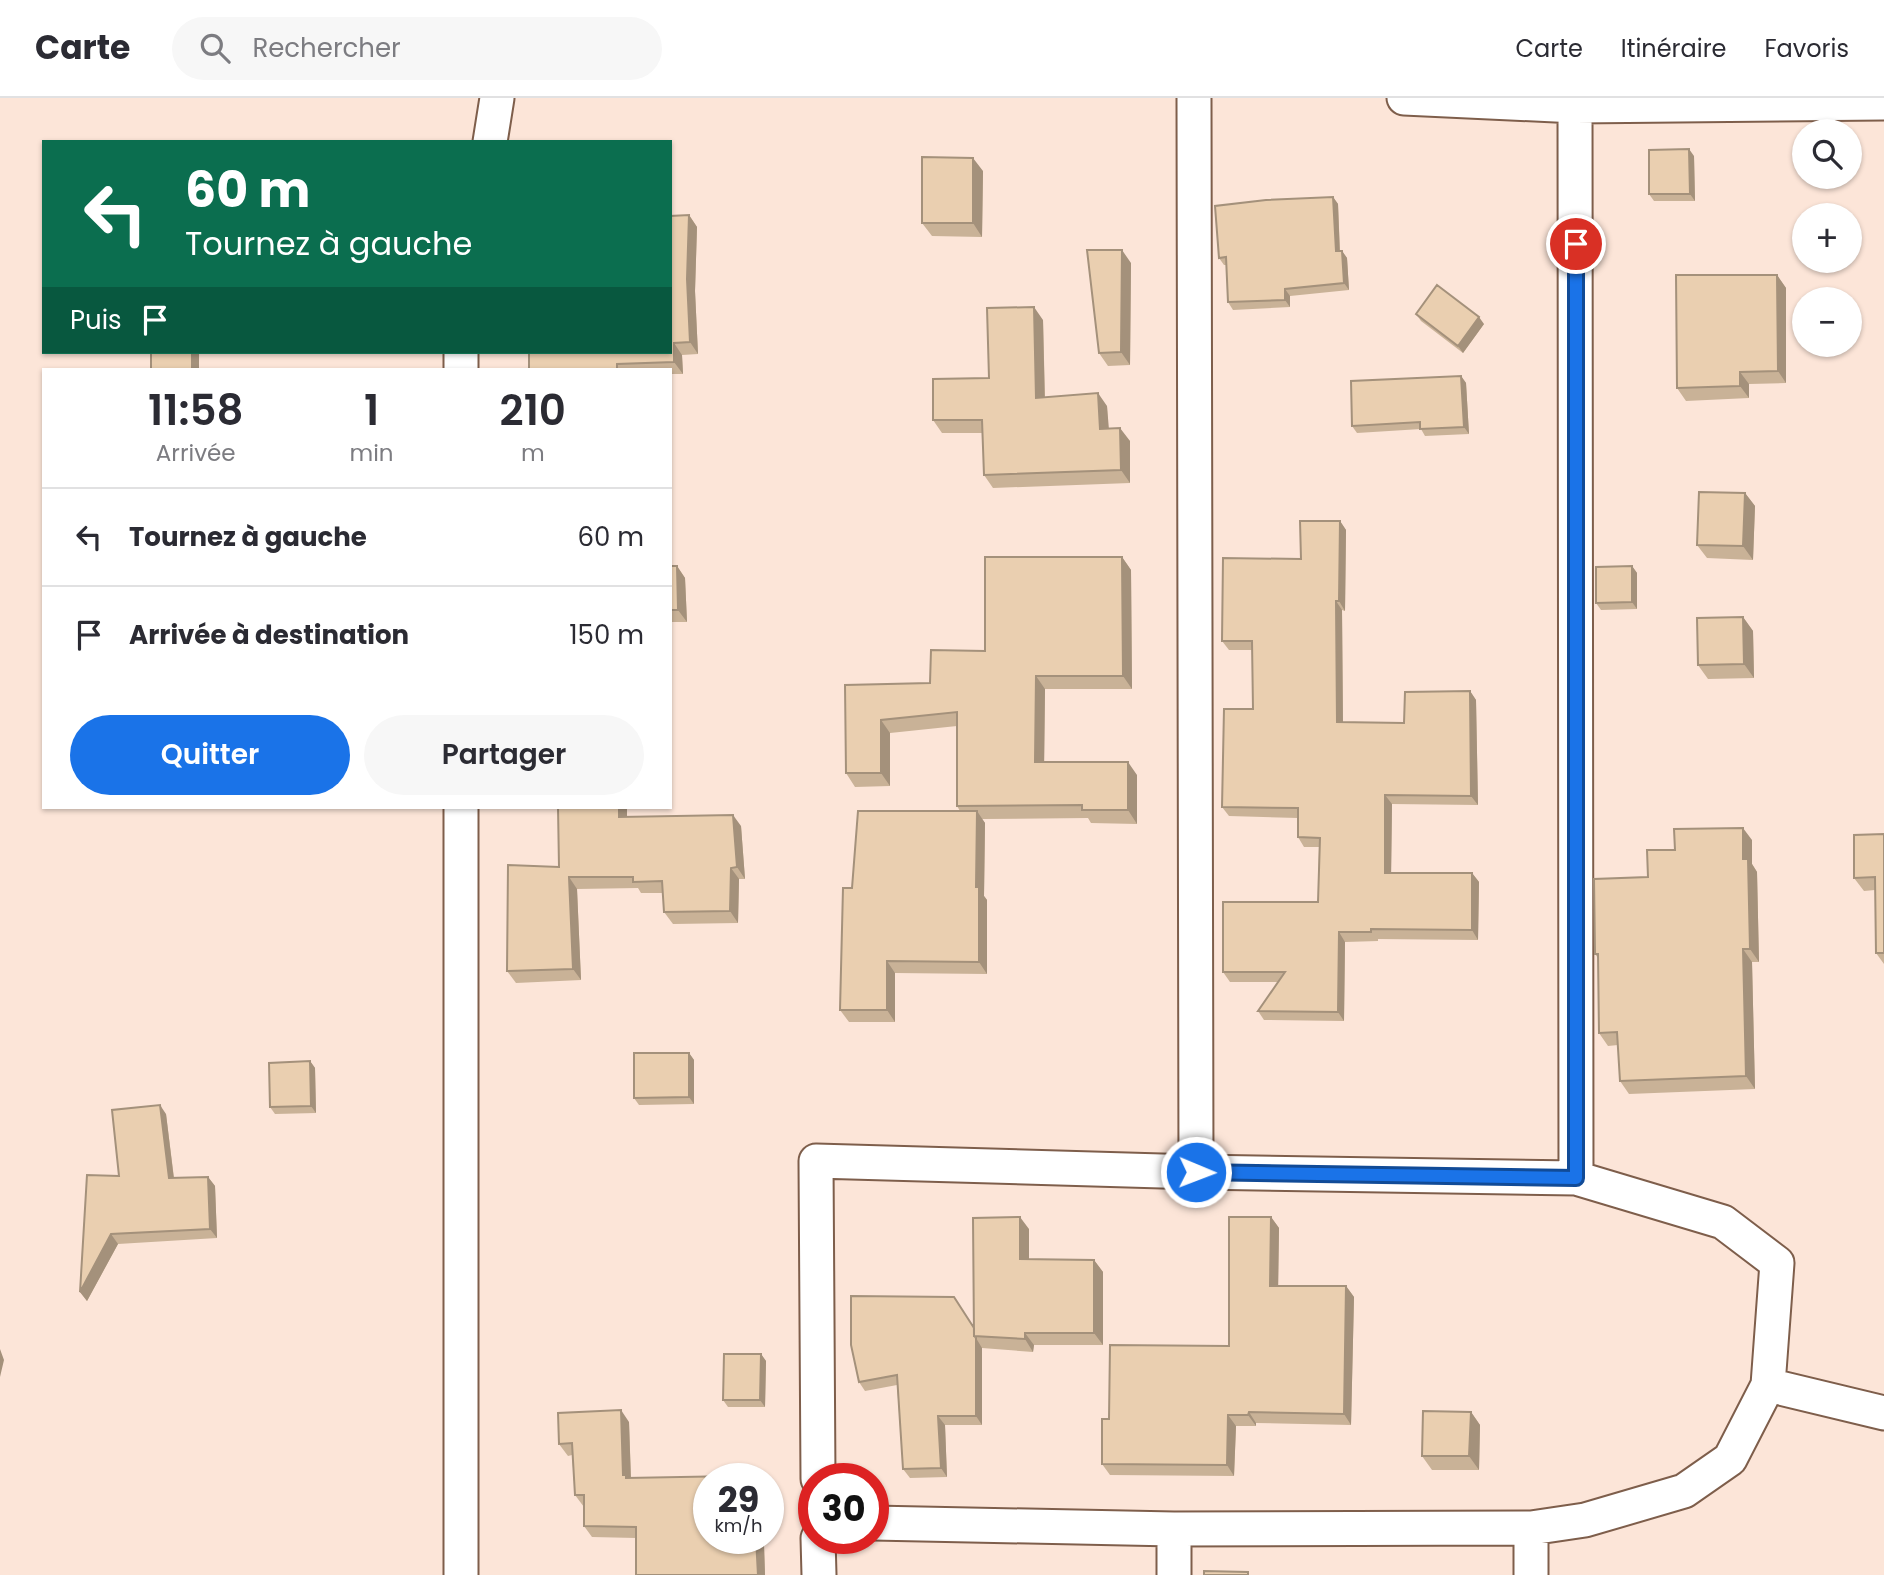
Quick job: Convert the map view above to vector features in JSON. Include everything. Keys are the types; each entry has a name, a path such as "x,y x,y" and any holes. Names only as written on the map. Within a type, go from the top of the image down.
{"street":[{"path":"490,140 497,98"},
{"path":"1194,98 1196,1172"},
{"path":"1404,98 1576,102 1884,103"},
{"path":"1576,102 1576,1178"},
{"path":"461,809 461,1575"},
{"path":"818,1463 816,1161 1196,1172 1576,1178 1723,1222 1777,1263 1768,1385 1730,1459 1684,1491 1585,1520 1531,1528 1174,1529 889,1523"},
{"path":"1768,1385 1884,1413"},
{"path":"1531,1528 1531,1575"},
{"path":"1174,1529 1174,1575"},
{"path":"818,1554 819,1575"}],"building":[{"path":"1689,149 1690,194 1649,194 1649,150"},
{"path":"922,157 973,158 973,223 922,223"},
{"path":"1333,197 1336,251 1342,251 1344,283 1285,289 1285,300 1228,302 1226,257 1219,258 1215,206 1266,200"},
{"path":"689,215 687,279 690,342 674,343 674,362 617,364 617,368 529,368 529,354 672,354 672,216"},
{"path":"1087,250 1122,250 1121,352 1099,353"},
{"path":"1676,275 1777,275 1778,371 1740,372 1740,386 1677,388"},
{"path":"1437,285 1479,317 1458,346 1416,314"},
{"path":"1034,307 1036,398 1098,393 1100,429 1120,428 1121,470 984,475 982,420 933,420 933,379 989,378 987,308"},
{"path":"151,354 192,354 192,368 151,368"},
{"path":"1461,376 1464,427 1420,429 1420,422 1352,426 1351,381"},
{"path":"1699,492 1745,493 1743,546 1697,545"},
{"path":"1300,521 1340,521 1339,601 1336,601 1337,722 1404,723 1405,692 1470,691 1471,796 1385,795 1385,873 1472,873 1472,930 1371,929 1371,932 1339,932 1338,1012 1258,1011 1285,972 1223,972 1223,902 1318,902 1320,838 1298,837 1298,808 1222,807 1224,709 1253,709 1252,641 1222,641 1223,558 1301,559"},
{"path":"985,557 1122,557 1123,676 1036,676 1035,762 1128,762 1128,810 1082,810 1082,805 957,806 957,712 881,720 881,773 846,773 845,685 930,683 931,650 985,651"},
{"path":"672,566 677,566 678,610 672,610"},
{"path":"1632,566 1632,602 1596,603 1596,567"},
{"path":"1743,617 1744,664 1698,665 1697,618"},
{"path":"558,809 619,809 619,817 733,815 737,867 731,868 730,911 664,912 662,881 633,882 633,877 569,877 573,969 507,971 508,865 559,867"},
{"path":"858,811 977,811 979,962 887,961 887,1010 840,1010 843,888 852,888"},
{"path":"1743,828 1743,859 1748,859 1750,949 1743,949 1746,1076 1620,1081 1617,1032 1599,1033 1594,879 1648,877 1647,850 1675,850 1674,829"},
{"path":"1884,834 1884,953 1876,953 1875,877 1854,878 1854,835"},
{"path":"634,1053 689,1053 689,1097 634,1098"},
{"path":"310,1061 311,1106 270,1107 269,1063"},
{"path":"160,1105 169,1178 208,1177 210,1229 111,1234 80,1292 87,1175 119,1176 112,1110"},
{"path":"1020,1217 1020,1259 1094,1260 1094,1333 1025,1333 1025,1339 974,1336 973,1218"},
{"path":"1229,1217 1271,1217 1270,1286 1346,1286 1344,1414 1249,1412 1248,1415 1228,1415 1227,1465 1102,1464 1102,1419 1109,1419 1110,1345 1229,1346"},
{"path":"851,1296 954,1297 974,1328 976,1416 938,1416 941,1468 903,1469 897,1375 859,1382 851,1345"},
{"path":"724,1354 761,1354 760,1400 723,1400"},
{"path":"621,1410 623,1475 626,1475 626,1478 693,1477 693,1554 757,1554 758,1575 636,1575 636,1527 584,1526 584,1495 575,1495 572,1443 559,1444 558,1413"},
{"path":"1423,1411 1471,1412 1469,1456 1422,1456"},
{"path":"1204,1571 1248,1572 1248,1575 1204,1575"}],"route":[{"path":"1196,1172 1576,1178 1576,244"}]}
